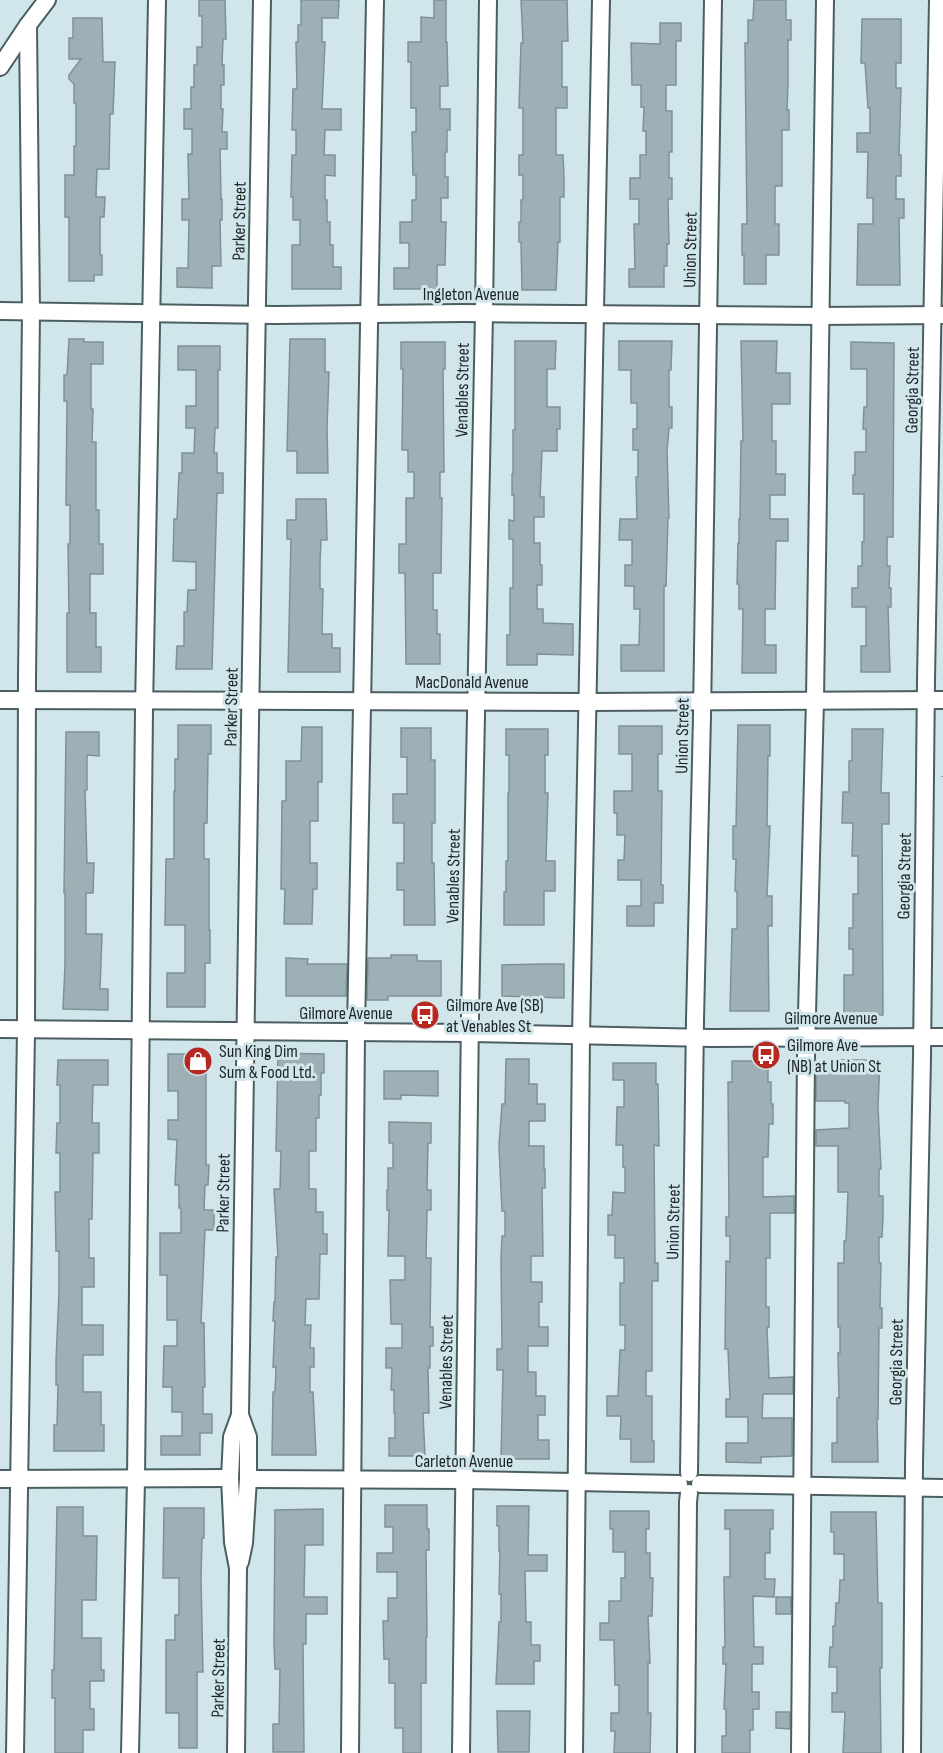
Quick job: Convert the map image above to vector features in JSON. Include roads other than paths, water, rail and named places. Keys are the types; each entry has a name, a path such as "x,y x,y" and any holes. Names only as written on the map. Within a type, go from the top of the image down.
{"street":[{"path":"0,67 47,0"},
{"path":"130,1753 136,1479 144,700 157,0"},
{"name":"Parker Street","path":"236,1753 238,1568 233,1542 231,1478 232,1437 240,1415 244,1031 262,0"},
{"path":"350,1753 356,1032 375,0"},
{"name":"Venables Street","path":"461,1753 475,702 484,314 488,0"},
{"path":"574,1753 581,1036 601,0"},
{"name":"Union Street","path":"686,1753 694,1037 702,700 713,0"},
{"path":"800,1753 806,1038 815,700 825,0"},
{"name":"Georgia Street","path":"912,1753 926,699 938,315 938,0"},
{"path":"15,1753 26,1030 31,312 28,25"},
{"name":"Ingleton Avenue","path":"0,311 258,315 938,315"},
{"name":"MacDonald Avenue","path":"0,700 475,702 943,700"},
{"name":"Gilmore Avenue","path":"0,1029 806,1038 943,1037"},
{"name":"Parker Street","path":"238,1568 244,1543 248,1479 248,1437 240,1415"},
{"path":"0,1479 231,1478"},
{"name":"Carleton Avenue","path":"248,1479 943,1488"}],"place":[{"name":"Gilmore Ave (SB) at Venables St","path":"425,1015"},
{"name":"Gilmore Ave (NB) at Union St","path":"766,1055"},
{"name":"Sun King Dim Sum & Food Ltd.","path":"198,1061"}]}
